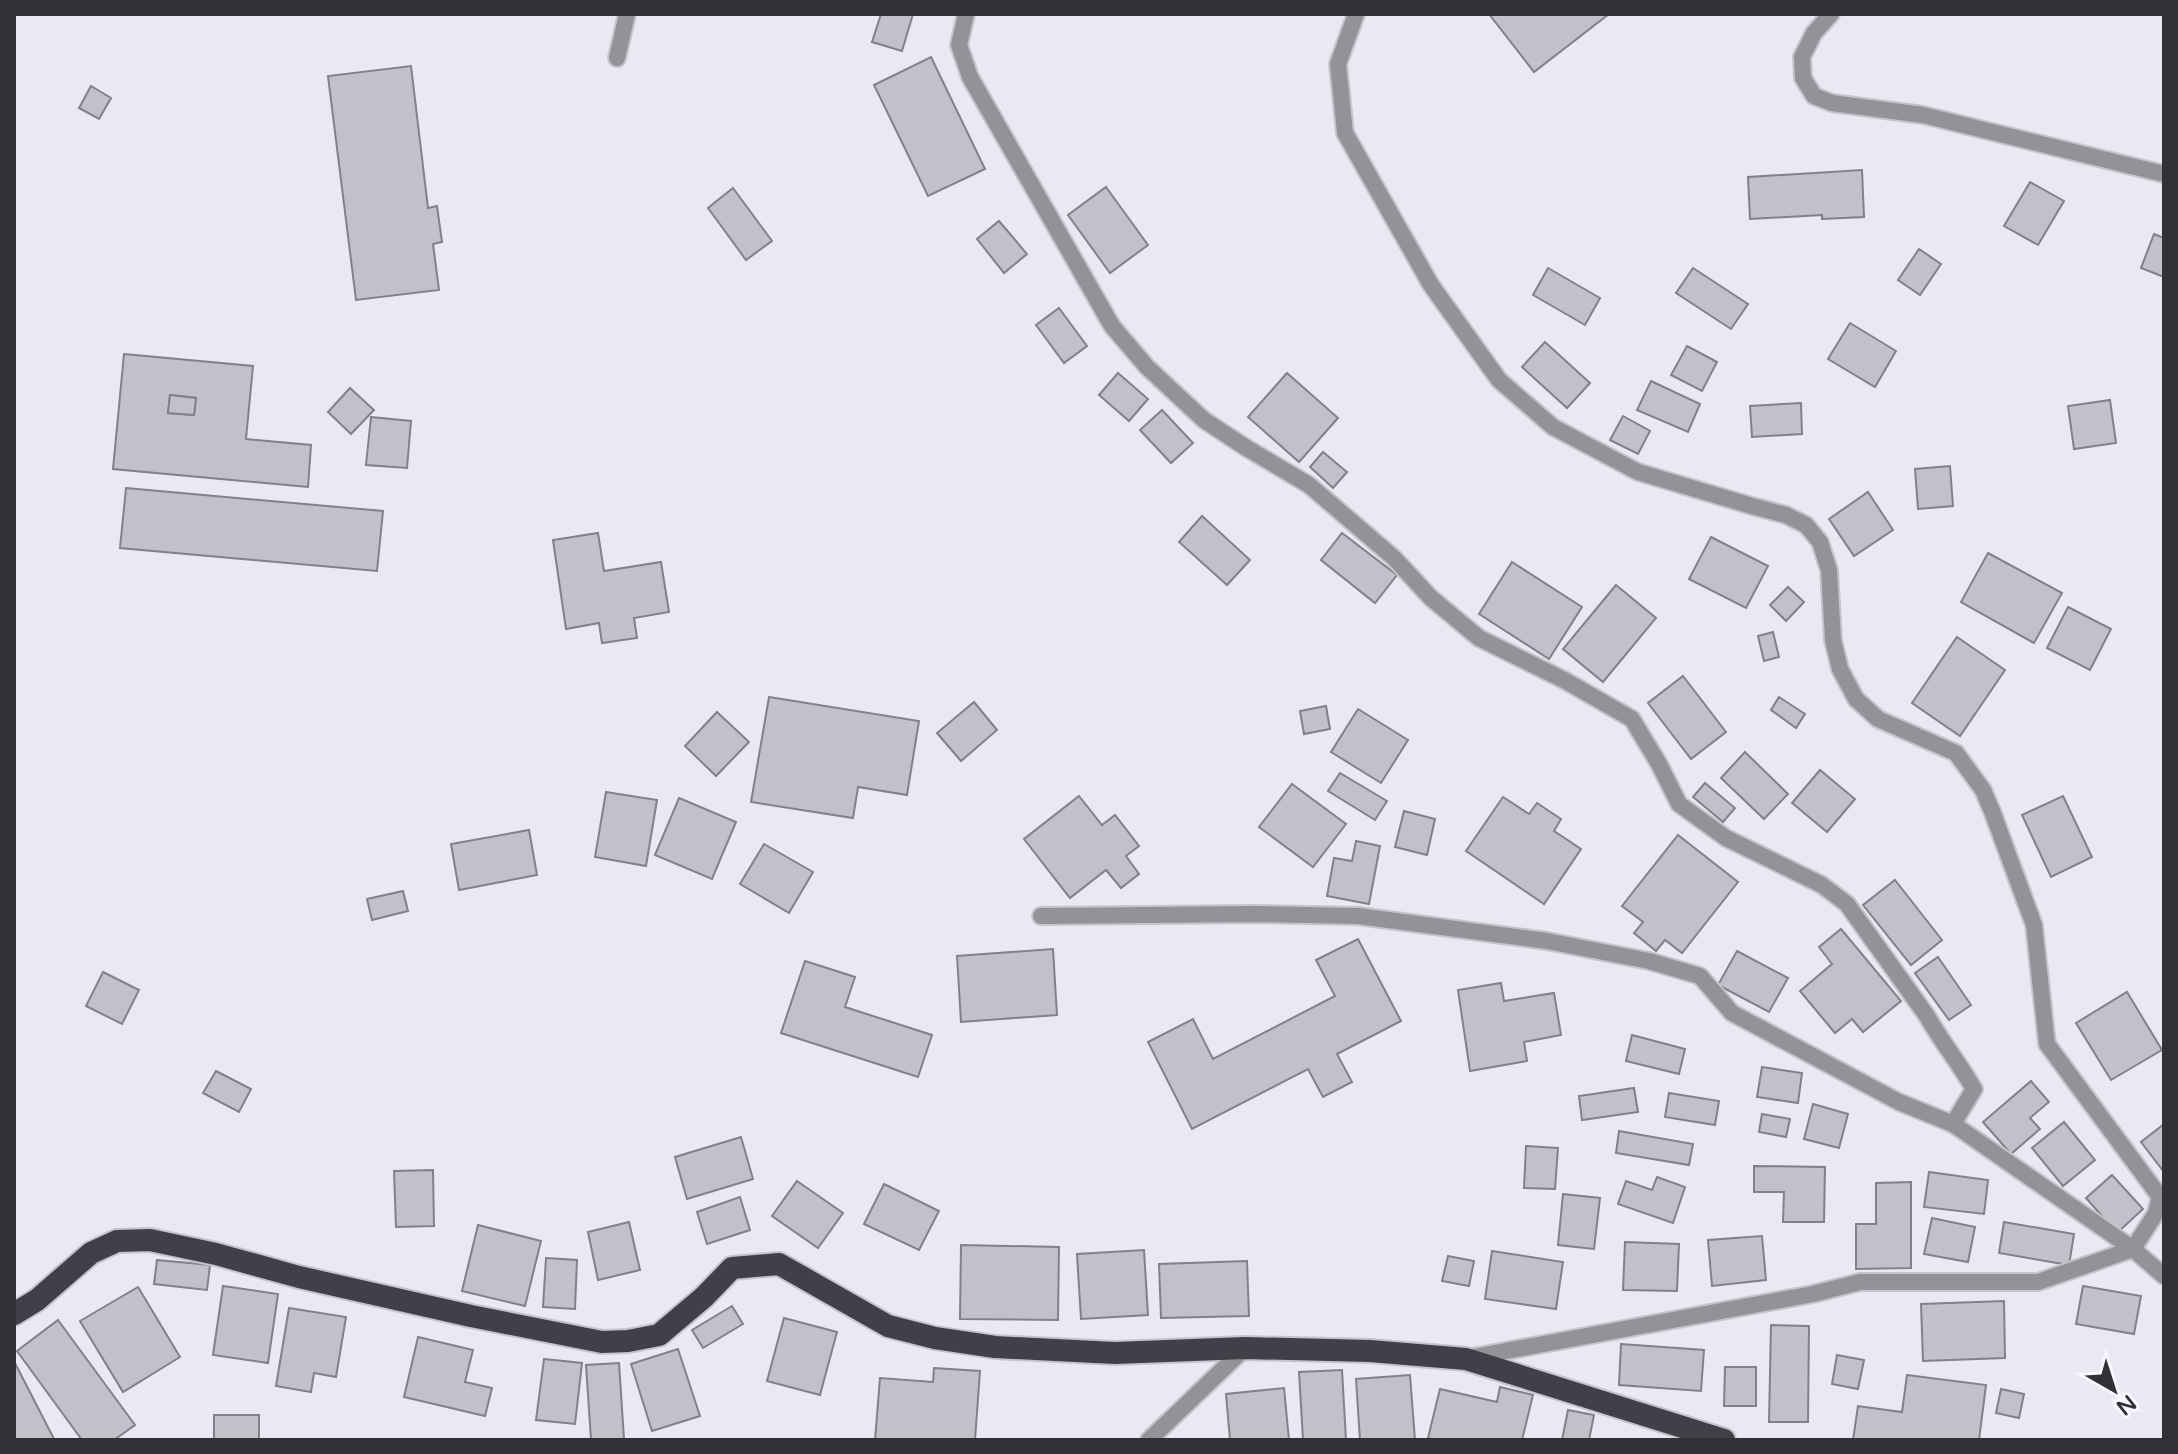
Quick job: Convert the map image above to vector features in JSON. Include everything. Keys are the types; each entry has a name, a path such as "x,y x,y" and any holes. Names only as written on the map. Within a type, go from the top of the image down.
{"highway":[{"path":"14,1314 37,1300 91,1253 117,1241 150,1240 457,1313 602,1342 628,1341 659,1335 704,1297 732,1268 779,1264 888,1326 935,1338 995,1347 1115,1353 1245,1348 1370,1351 1466,1359 1724,1440"}],"street":[{"path":"617,58 627,14"},
{"path":"966,14 959,45 970,77 1112,326 1147,367 1204,420 1309,485 1394,558 1431,598 1479,638 1564,680 1632,719 1679,804 1726,838 1822,885 1847,904 1927,1016 1974,1089 1953,1124"},
{"path":"1356,14 1338,64 1345,133 1431,285 1499,380 1553,427 1638,472 1786,515 1806,525 1820,542 1829,570 1833,640 1840,669 1856,699 1878,719 1956,753 1983,790 2034,925 2047,1044 2160,1197 2156,1213 2133,1249 2038,1282 1860,1282 1813,1294 1466,1359"},
{"path":"1831,14 1814,33 1802,57 1803,78 1814,96 1832,103 1923,115 2164,174"},
{"path":"1041,916 1358,916 1547,941 1649,961 1700,976 1732,1013 1899,1102 1953,1124 2133,1249 2164,1276"},
{"path":"1149,1440 1245,1348"}],"building":[{"path":"881,14 913,14 902,51 872,42"},
{"path":"1489,14 1609,14 1534,72"},
{"path":"931,57 985,169 928,196 874,85"},
{"path":"411,66 428,208 437,206 442,242 433,244 439,290 356,300 328,76"},
{"path":"91,86 111,98 99,119 79,108"},
{"path":"1862,170 1864,217 1822,219 1822,215 1750,219 1748,177"},
{"path":"2030,182 2064,201 2038,245 2004,226"},
{"path":"1106,187 1148,245 1110,273 1068,215"},
{"path":"733,188 772,241 746,260 708,208"},
{"path":"999,221 1027,254 1004,273 977,239"},
{"path":"2154,234 2164,238 2164,277 2141,268"},
{"path":"1919,249 1941,264 1920,295 1898,280"},
{"path":"1548,268 1600,298 1585,325 1533,295"},
{"path":"1693,268 1748,304 1731,329 1676,293"},
{"path":"1059,308 1087,346 1064,363 1036,325"},
{"path":"1850,323 1896,351 1875,387 1828,359"},
{"path":"1545,342 1590,383 1567,408 1522,367"},
{"path":"1687,346 1717,362 1702,391 1671,375"},
{"path":"124,354 253,366 246,439 311,445 308,487 113,469","holes":["170,395 196,398 194,415 168,413"]},
{"path":"1118,373 1148,399 1129,421 1099,395"},
{"path":"1287,373 1338,418 1299,462 1248,417"},
{"path":"1651,381 1700,404 1688,432 1637,410"},
{"path":"350,388 374,410 351,434 328,412"},
{"path":"170,395 196,398 194,415 168,413"},
{"path":"2110,400 2116,443 2074,449 2068,406"},
{"path":"1801,403 1802,434 1752,437 1750,406"},
{"path":"1162,410 1193,443 1171,463 1140,430"},
{"path":"1623,416 1650,431 1638,454 1610,440"},
{"path":"371,417 411,421 407,468 366,465"},
{"path":"1323,452 1347,472 1333,488 1310,467"},
{"path":"1950,466 1953,506 1918,509 1915,469"},
{"path":"126,488 383,511 377,571 120,548"},
{"path":"1868,492 1893,530 1854,556 1829,519"},
{"path":"1202,516 1250,560 1227,585 1179,542"},
{"path":"598,533 604,571 661,562 669,612 634,618 637,638 602,643 599,623 566,629 553,540"},
{"path":"1342,533 1397,575 1375,603 1321,560"},
{"path":"1711,537 1768,566 1746,608 1689,579"},
{"path":"1988,553 2062,593 2034,643 1961,602"},
{"path":"1512,562 1582,607 1549,659 1479,614"},
{"path":"1616,585 1656,618 1603,682 1563,649"},
{"path":"1788,587 1804,602 1786,621 1770,605"},
{"path":"2068,607 2111,629 2090,670 2047,648"},
{"path":"1773,632 1779,657 1764,661 1758,636"},
{"path":"1957,637 2005,670 1960,736 1912,703"},
{"path":"1683,676 1726,732 1691,759 1648,703"},
{"path":"769,697 919,721 907,795 858,787 853,818 751,802"},
{"path":"1779,697 1805,714 1796,728 1771,710"},
{"path":"974,702 997,730 961,761 937,733"},
{"path":"1326,706 1330,729 1304,734 1300,711"},
{"path":"1358,709 1408,740 1381,783 1331,752"},
{"path":"717,712 749,742 716,776 685,746"},
{"path":"1745,752 1788,794 1764,819 1721,778"},
{"path":"1820,770 1855,799 1827,832 1792,803"},
{"path":"1340,773 1387,801 1375,820 1328,791"},
{"path":"1705,783 1735,808 1723,822 1693,797"},
{"path":"1292,784 1346,824 1313,867 1259,827"},
{"path":"606,792 657,800 646,866 595,857"},
{"path":"1079,796 1102,825 1115,815 1139,846 1126,856 1139,874 1121,888 1106,870 1070,898 1024,839"},
{"path":"2063,796 2092,857 2051,877 2022,815"},
{"path":"1503,797 1529,814 1537,803 1561,819 1554,831 1581,849 1544,904 1466,851"},
{"path":"679,798 736,822 712,879 655,855"},
{"path":"1404,811 1435,819 1427,855 1395,847"},
{"path":"529,830 537,875 459,890 451,844"},
{"path":"1678,835 1738,882 1682,953 1665,940 1656,951 1634,933 1643,922 1622,906"},
{"path":"1356,841 1380,846 1369,904 1327,896 1334,858 1352,861"},
{"path":"764,844 813,872 789,913 740,884"},
{"path":"1895,880 1942,940 1911,965 1863,905"},
{"path":"403,891 408,911 372,920 367,899"},
{"path":"1841,929 1901,1001 1863,1032 1852,1019 1835,1033 1800,991 1832,964 1819,947"},
{"path":"1358,939 1401,1021 1337,1054 1352,1082 1323,1097 1308,1069 1192,1129 1148,1042 1193,1019 1213,1059 1335,996 1316,960"},
{"path":"1053,949 1057,1015 961,1022 957,956"},
{"path":"1737,951 1788,978 1769,1012 1718,985"},
{"path":"1938,957 1971,1005 1949,1020 1915,973"},
{"path":"805,961 855,977 845,1007 932,1035 918,1077 781,1033"},
{"path":"103,972 139,990 122,1024 86,1006"},
{"path":"1501,983 1504,1001 1554,993 1561,1035 1524,1042 1527,1061 1470,1071 1458,990"},
{"path":"2127,992 2162,1050 2111,1080 2076,1023"},
{"path":"1632,1035 1685,1049 1679,1074 1626,1061"},
{"path":"1762,1067 1802,1073 1798,1103 1757,1097"},
{"path":"216,1071 251,1089 239,1112 203,1093"},
{"path":"2031,1081 2049,1102 2030,1118 2040,1129 2011,1154 1983,1122"},
{"path":"1634,1088 1638,1112 1582,1120 1579,1096"},
{"path":"1669,1093 1719,1101 1715,1125 1665,1117"},
{"path":"1813,1104 1848,1114 1839,1148 1804,1139"},
{"path":"1762,1114 1790,1119 1786,1137 1759,1132"},
{"path":"2064,1122 2095,1160 2063,1186 2032,1148"},
{"path":"2164,1124 2164,1172 2141,1142"},
{"path":"1619,1131 1693,1144 1689,1165 1616,1153"},
{"path":"741,1137 753,1179 687,1199 675,1157"},
{"path":"1526,1146 1558,1148 1555,1189 1524,1188"},
{"path":"1754,1166 1825,1167 1824,1222 1783,1222 1784,1192 1754,1192"},
{"path":"433,1170 434,1226 396,1227 394,1171"},
{"path":"1929,1172 1988,1180 1984,1214 1924,1207"},
{"path":"2112,1175 2143,1209 2117,1233 2086,1198"},
{"path":"1657,1177 1685,1187 1673,1223 1618,1204 1626,1181 1652,1190"},
{"path":"797,1181 843,1213 818,1248 772,1216"},
{"path":"1911,1182 1911,1268 1856,1269 1856,1224 1876,1224 1876,1183"},
{"path":"884,1184 939,1211 919,1250 864,1224"},
{"path":"1563,1194 1600,1198 1594,1249 1558,1245"},
{"path":"740,1197 750,1230 707,1244 697,1212"},
{"path":"1932,1218 1975,1227 1968,1262 1924,1254"},
{"path":"629,1222 640,1270 598,1280 588,1232"},
{"path":"2004,1222 2074,1234 2069,1265 1999,1253"},
{"path":"478,1225 541,1241 525,1306 462,1291"},
{"path":"1762,1236 1766,1280 1712,1286 1708,1240"},
{"path":"1625,1242 1679,1244 1677,1291 1623,1290"},
{"path":"961,1245 1059,1247 1058,1320 960,1319"},
{"path":"1144,1250 1148,1315 1081,1319 1077,1254"},
{"path":"1492,1251 1563,1262 1556,1309 1485,1299"},
{"path":"1448,1256 1474,1261 1469,1286 1442,1281"},
{"path":"546,1258 577,1260 575,1309 543,1307"},
{"path":"157,1260 210,1265 207,1290 154,1284"},
{"path":"1247,1261 1249,1316 1161,1318 1159,1264"},
{"path":"223,1286 278,1294 268,1363 213,1355"},
{"path":"2083,1286 2141,1296 2134,1334 2076,1324"},
{"path":"138,1287 180,1357 123,1392 80,1321"},
{"path":"2004,1301 2005,1358 1923,1361 1921,1304"},
{"path":"732,1306 743,1324 703,1348 692,1330"},
{"path":"289,1308 346,1317 336,1377 314,1373 311,1392 276,1386"},
{"path":"784,1318 837,1332 820,1395 767,1381"},
{"path":"58,1320 135,1425 114,1440 82,1440 17,1351"},
{"path":"1771,1325 1809,1326 1808,1422 1769,1422"},
{"path":"418,1337 473,1350 465,1382 492,1388 485,1416 404,1397"},
{"path":"1621,1344 1704,1350 1701,1391 1619,1385"},
{"path":"678,1349 700,1416 652,1431 631,1364"},
{"path":"1837,1355 1864,1360 1858,1389 1832,1384"},
{"path":"544,1359 582,1363 575,1424 536,1420"},
{"path":"619,1363 624,1439 591,1440 586,1365"},
{"path":"16,1365 54,1439 14,1440"},
{"path":"1725,1367 1756,1367 1756,1406 1724,1406"},
{"path":"934,1368 980,1371 975,1440 875,1440 880,1378 933,1382"},
{"path":"1342,1370 1346,1440 1303,1440 1299,1372"},
{"path":"1410,1375 1415,1440 1360,1440 1356,1379"},
{"path":"1907,1375 1986,1385 1979,1440 1853,1440 1858,1406 1902,1412"},
{"path":"1500,1387 1533,1395 1522,1440 1428,1438 1440,1389 1497,1402"},
{"path":"1284,1388 1289,1440 1230,1440 1226,1394"},
{"path":"2001,1389 2024,1394 2019,1418 1996,1413"},
{"path":"1568,1410 1594,1415 1589,1440 1562,1440"},
{"path":"214,1415 259,1415 259,1440 214,1440"}]}
